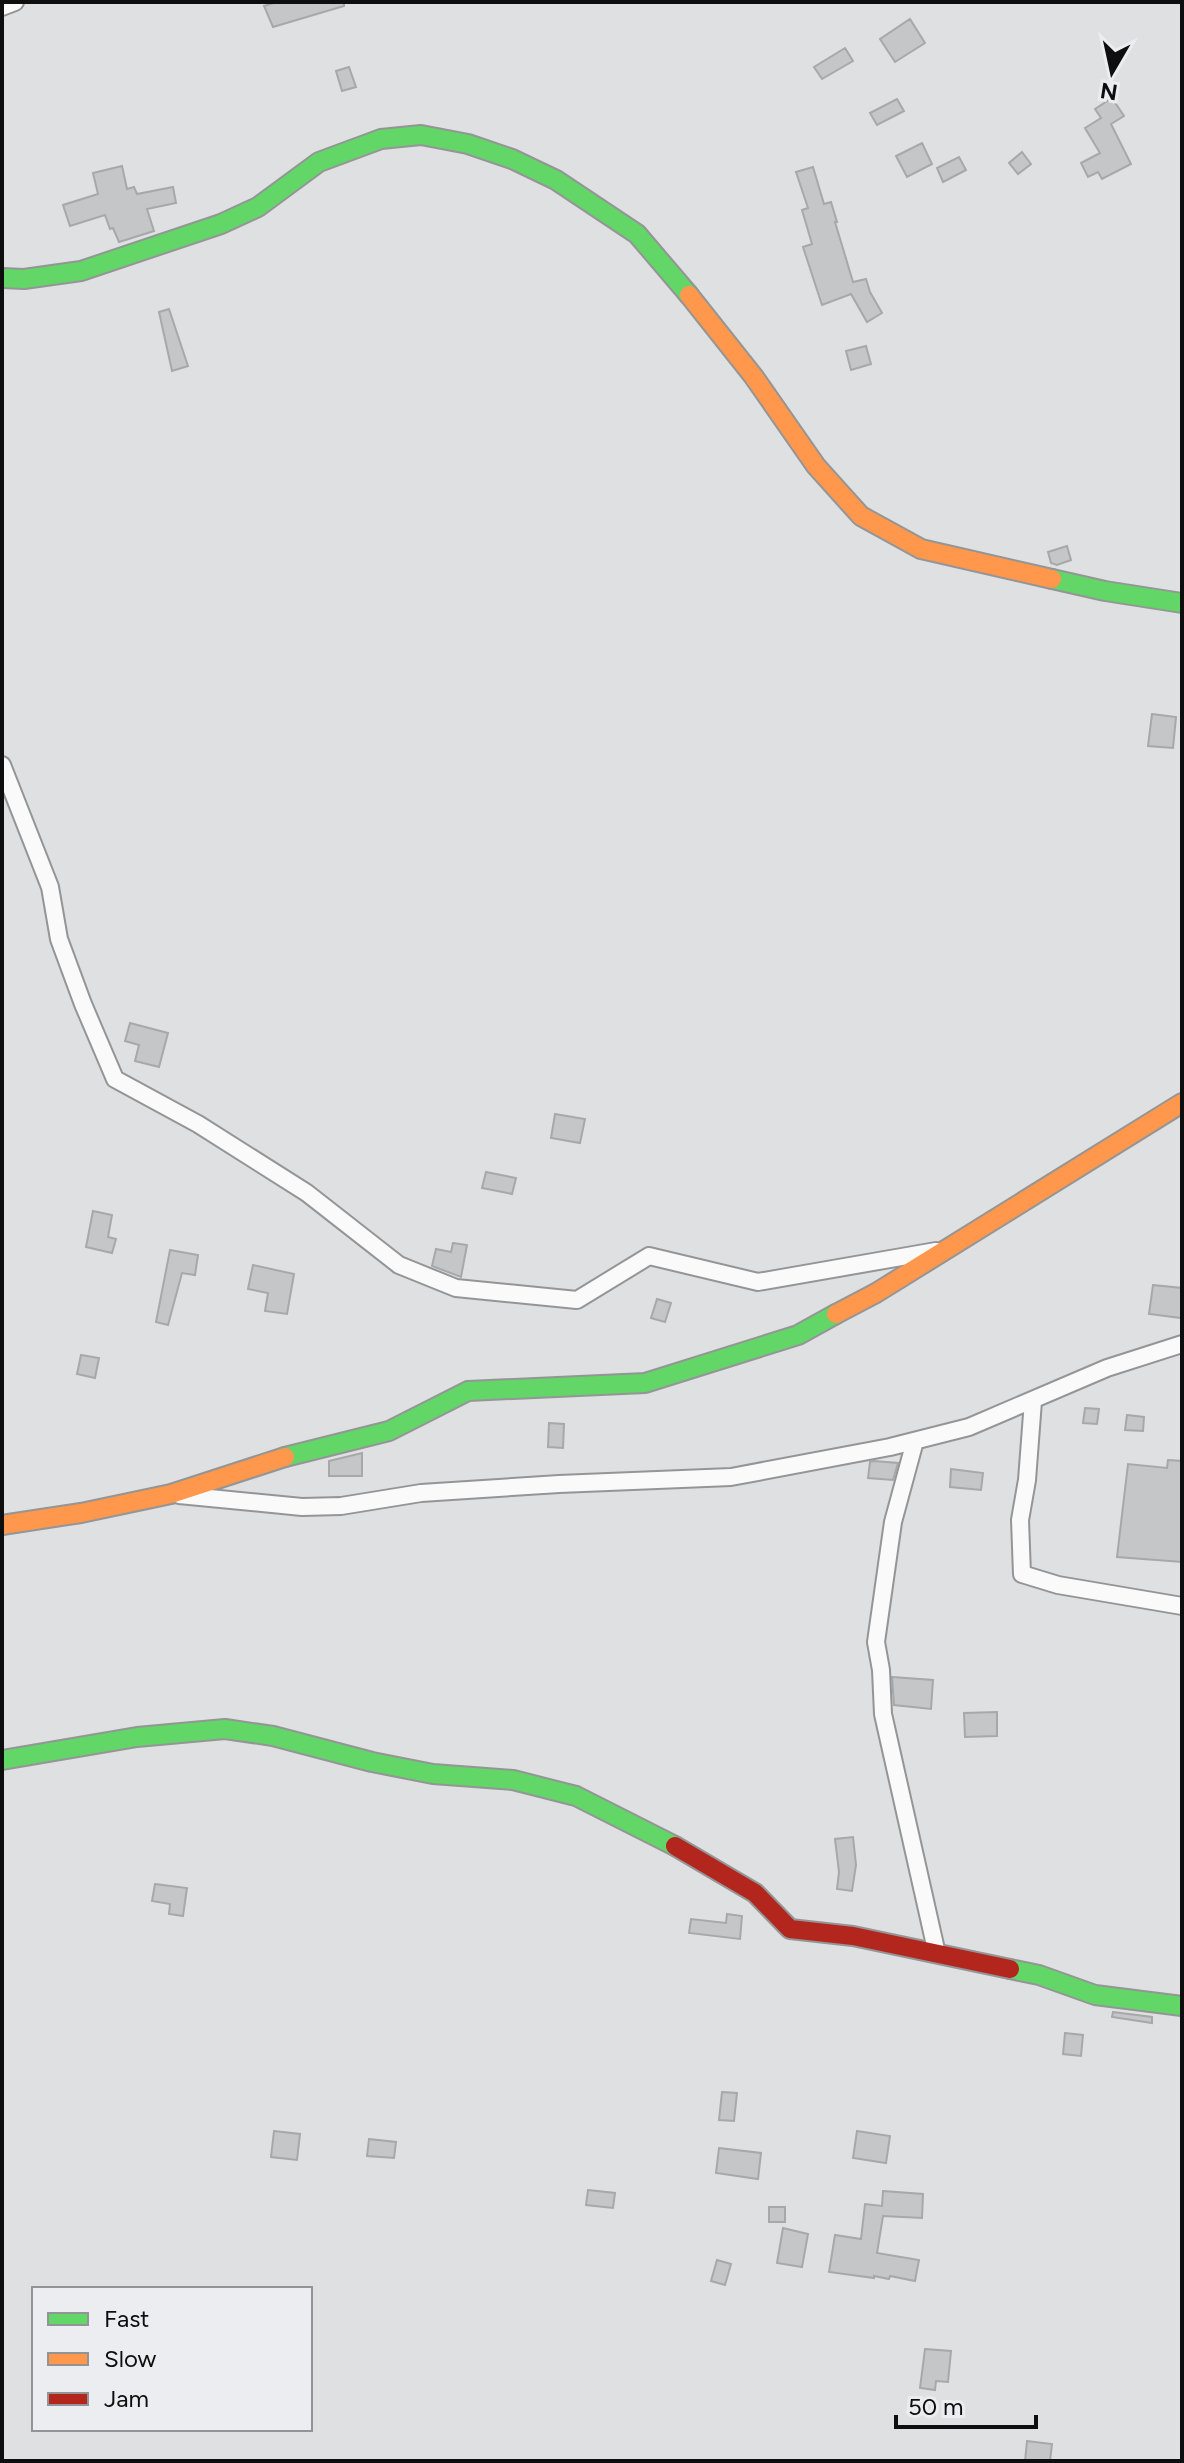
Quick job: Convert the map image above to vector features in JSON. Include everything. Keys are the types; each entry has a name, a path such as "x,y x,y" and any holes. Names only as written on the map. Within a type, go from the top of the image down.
{"street":[{"path":"2,7 15,2"},
{"path":"2,278 24,279 81,271 221,224 258,207 319,162 381,139 421,135 468,144 512,159 556,180 637,234 668,268 754,377 816,466 861,516 921,549 1105,591 1182,603"},
{"path":"2,765 50,887 59,939 115,1079 198,1124 307,1193 399,1265 456,1288 577,1300 649,1256 758,1282 945,1250"},
{"path":"2,1525 81,1513 171,1494 300,1452 389,1431 468,1391 645,1383 798,1335 876,1293 1182,1103"},
{"path":"171,1494 302,1507 341,1506 421,1493 731,1477 801,1466 969,1427 1107,1368 1182,1344"},
{"path":"1033,1401 1027,1480 1020,1520 1022,1574 1058,1585 1182,1606"},
{"path":"915,1441 893,1522 876,1642 883,1714 937,1954"},
{"path":"2,1760 137,1737 225,1729 273,1736 372,1762 433,1774 513,1780 576,1796 655,1834 755,1893 790,1929 853,1936 1039,1975 1095,1995 1182,2006"}],"building":[{"path":"277,2 344,2 344,6 273,27 264,6"},
{"path":"910,19 925,43 895,62 880,39"},
{"path":"845,48 853,61 822,79 814,67"},
{"path":"349,67 356,87 342,91 336,71"},
{"path":"1112,98 1124,116 1111,124 1131,164 1102,179 1098,172 1088,177 1081,163 1100,153 1085,128 1101,118 1095,109"},
{"path":"897,99 904,111 877,125 870,113"},
{"path":"922,143 932,164 907,177 896,156"},
{"path":"1022,152 1031,164 1018,174 1009,163"},
{"path":"959,157 966,170 943,182 937,168"},
{"path":"122,166 127,189 134,187 137,194 173,187 176,203 147,209 154,231 119,242 105,215 70,226 63,205 98,194 93,173"},
{"path":"813,167 824,204 831,202 853,282 866,279 882,313 867,322 851,294 822,305 803,247 812,244 802,210 808,208 796,172"},
{"path":"169,309 188,366 172,371 159,312"},
{"path":"866,346 871,364 851,370 846,351"},
{"path":"1067,546 1071,560 1057,565 1051,563 1048,552"},
{"path":"1152,714 1176,717 1173,748 1148,746"},
{"path":"130,1023 168,1033 159,1067 135,1061 139,1045 125,1041"},
{"path":"555,1114 585,1119 580,1143 551,1138"},
{"path":"486,1172 516,1178 512,1194 482,1188"},
{"path":"93,1211 112,1215 108,1237 116,1239 112,1253 86,1247"},
{"path":"453,1243 467,1245 461,1277 432,1266 436,1249 451,1252"},
{"path":"170,1250 198,1255 195,1275 182,1273 168,1325 156,1322"},
{"path":"253,1265 294,1274 287,1314 265,1311 268,1293 248,1289"},
{"path":"1153,1285 1182,1288 1181,1318 1149,1314"},
{"path":"657,1299 671,1303 665,1322 651,1318"},
{"path":"81,1355 99,1358 95,1378 77,1374"},
{"path":"1085,1408 1099,1409 1097,1424 1083,1423"},
{"path":"1127,1415 1144,1417 1143,1431 1125,1430"},
{"path":"549,1423 564,1424 563,1448 548,1447"},
{"path":"362,1453 362,1476 329,1476 329,1461"},
{"path":"1168,1460 1182,1461 1182,1562 1117,1557 1128,1464 1167,1468"},
{"path":"870,1462 898,1463 893,1480 868,1478"},
{"path":"951,1469 983,1473 981,1490 950,1487"},
{"path":"892,1677 933,1680 931,1709 894,1705"},
{"path":"997,1712 997,1736 965,1737 964,1713"},
{"path":"853,1837 856,1865 852,1891 837,1889 839,1872 835,1839"},
{"path":"155,1884 187,1888 183,1916 169,1914 170,1904 152,1901"},
{"path":"727,1914 742,1916 740,1939 689,1933 691,1919 726,1923"},
{"path":"1113,2012 1152,2017 1152,2023 1112,2017"},
{"path":"1065,2033 1083,2035 1081,2056 1063,2054"},
{"path":"722,2092 737,2093 734,2121 719,2120"},
{"path":"274,2131 300,2134 297,2160 271,2157"},
{"path":"857,2131 890,2136 886,2163 853,2158"},
{"path":"369,2139 396,2142 394,2158 367,2156"},
{"path":"719,2148 761,2153 758,2179 716,2173"},
{"path":"588,2190 615,2193 613,2208 586,2205"},
{"path":"883,2191 923,2194 922,2218 883,2216 877,2253 919,2260 915,2281 829,2272 835,2235 861,2239 865,2204 882,2206"},
{"path":"769,2207 785,2207 785,2222 769,2222"},
{"path":"783,2228 808,2234 802,2267 777,2263"},
{"path":"717,2260 731,2264 725,2285 711,2281"},
{"path":"925,2349 951,2351 948,2382 936,2381 935,2390 920,2388"},
{"path":"1027,2441 1052,2444 1050,2461 1025,2461"}],"traffic: fast":[{"path":"2,278 24,279 81,271 221,224 258,207 319,162 381,139 421,135 468,144 512,159 556,180 637,234 689,295"},
{"path":"1052,579 1182,603"},
{"path":"285,1457 389,1431 468,1391 645,1383 798,1335 836,1314"},
{"path":"2,1760 137,1737 225,1729 273,1736 372,1762 433,1774 513,1780 576,1796 675,1846"},
{"path":"1010,1969 1039,1975 1095,1995 1182,2006"}],"traffic: slow":[{"path":"689,295 754,377 816,466 861,516 921,549 1052,579"},
{"path":"836,1314 876,1293 1182,1103"},
{"path":"2,1525 81,1513 171,1494 285,1457"}],"traffic: jam":[{"path":"675,1846 755,1893 790,1929 853,1936 1010,1969"}]}
